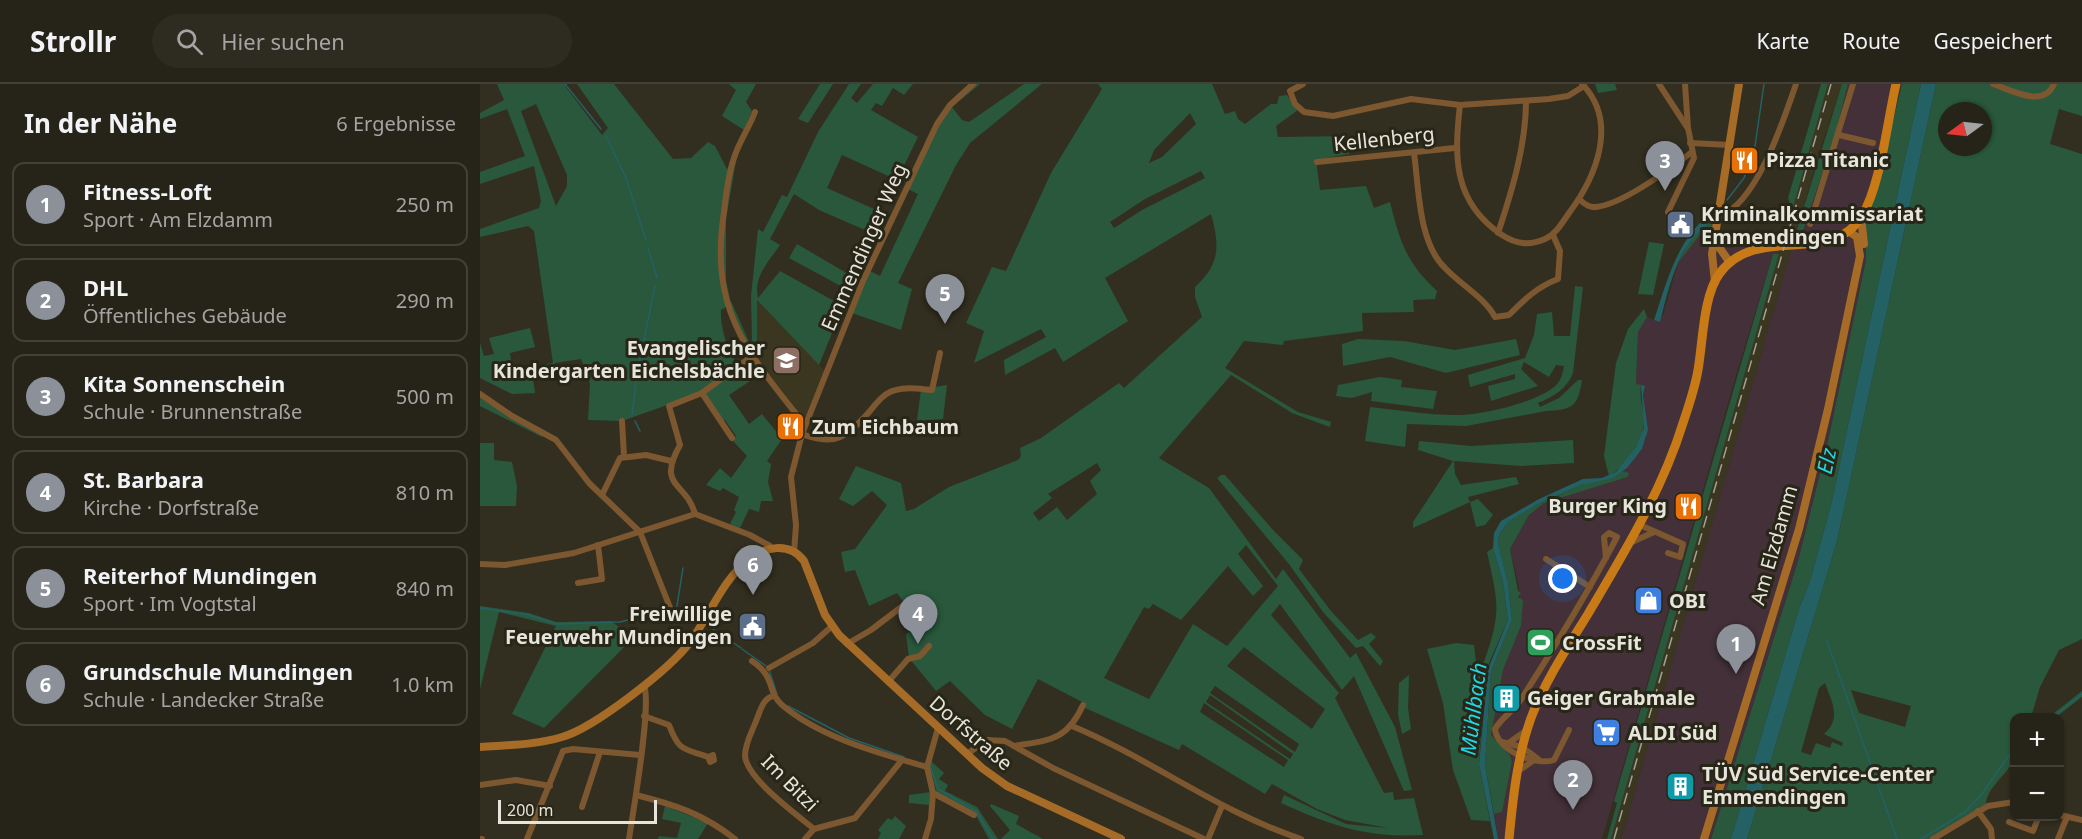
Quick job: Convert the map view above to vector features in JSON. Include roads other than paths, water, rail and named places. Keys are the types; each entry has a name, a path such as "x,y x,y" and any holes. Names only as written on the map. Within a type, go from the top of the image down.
{"main road":[{"name":"Am Elzdamm","path":"1730,263 1755,248 1825,242 1848,231 1861,217 1871,196 1896,84"},
{"path":"1509,839 1516,773 1527,730 1547,684 1630,543 1664,476 1698,371 1709,301 1715,282 1730,263"}],"street":[{"name":"Emmendinger Weg","path":"794,554 796,525 791,477 805,425 863,281 937,124 950,105 973,84"},
{"path":"1303,84 1290,92 1295,104 1304,112 1333,116 1411,99 1460,105 1568,96 1583,85 1590,92 1596,108 1601,144 1596,167 1579,200 1553,235 1525,244 1512,241 1498,233 1477,214 1462,188 1455,148 1460,105"},
{"path":"1659,84 1688,128"},
{"path":"1668,212 1691,169 1694,158 1688,128 1685,84"},
{"path":"1715,282 1713,254 1739,84"},
{"path":"1720,216 1734,210 1775,144 1796,84"},
{"path":"1810,224 1853,84"},
{"path":"1993,84 2031,97 2043,97 2054,84"},
{"path":"1498,233 1509,198 1526,122 1526,101"},
{"path":"755,112 734,157 719,248 721,277 729,310 752,357 805,425"},
{"path":"1839,135 1873,142"},
{"path":"1690,144 1730,146"},
{"name":"Kellenberg","path":"1317,162 1455,148"},
{"path":"1579,200 1598,207 1618,200 1692,152"},
{"path":"1414,153 1428,242 1444,268 1484,302 1495,317 1509,315 1538,287 1558,279 1560,251 1553,235"},
{"name":"Am Elzdamm","path":"1704,839 1799,529 1864,246 1861,217"},
{"path":"1848,231 1860,256"},
{"path":"1713,254 1723,264 1730,263 1715,241"},
{"path":"802,434 825,442 833,440 855,426 883,395 891,391 932,390 940,353"},
{"path":"695,514 693,507 672,481 671,461 680,445 669,406 702,393 752,357"},
{"path":"702,393 732,438"},
{"path":"480,394 512,416 556,440 602,495 640,532 671,609"},
{"path":"622,421 624,456"},
{"path":"602,495 617,463 624,456 646,455 671,461"},
{"path":"480,564 505,565 547,559 598,546 695,514 794,554"},
{"path":"1640,525 1683,544 1680,557 1668,553"},
{"path":"1630,543 1654,532"},
{"path":"578,583 602,579 598,546"},
{"path":"480,747 548,740 568,735 644,684 680,655 737,570 754,555 770,546"},
{"name":"Dorfstraße","path":"794,554 804,561 831,627 967,754 1007,786 1121,839"},
{"path":"1569,730 1554,760 1544,762 1536,760 1496,736 1497,727 1518,704 1606,558"},
{"path":"1546,559 1590,587"},
{"path":"847,644 871,630 904,605"},
{"path":"769,668 813,643 831,627"},
{"path":"888,682 908,659 920,656 929,646"},
{"path":"752,661 765,670 774,696 785,708 832,734 902,760 928,764"},
{"path":"629,839 644,716 646,695 644,684"},
{"name":"Im Bitzi","path":"774,696 765,700 750,734 746,760 750,770 761,782 814,829"},
{"path":"1014,746 1048,741 1072,726 1083,705"},
{"path":"644,716 669,725 676,743 682,749 708,757"},
{"path":"1072,726 1165,772 1222,806 1275,831 1301,839"},
{"path":"925,839 931,819 933,793 928,764 938,728"},
{"path":"1506,742 1527,730"},
{"path":"967,754 981,743 994,739 1005,741 1206,839 1222,806"},
{"path":"527,839 563,752 567,749 640,755"},
{"path":"582,807 600,752"},
{"path":"805,839 814,829 855,818 902,760"},
{"path":"1516,773 1536,760"},
{"path":"480,784 516,780 550,786"},
{"path":"933,793 974,815"},
{"path":"636,795 690,810 715,823 735,839"},
{"path":"1933,839 1988,806 2010,803"},
{"path":"1978,812 1991,829 1992,839"},
{"path":"2064,816 2082,820"},
{"path":"2058,839 2067,817"},
{"path":"2009,822 2033,831 2037,821"}],"water":[{"path":"1921,84 1936,84 1837,541 1747,839 1731,839 1831,505"},
{"path":"1716,209 1708,224 1690,241 1682,254 1670,283 1660,322 1654,320 1683,245 1703,220"},
{"path":"1641,385 1645,386 1643,395 1648,430 1642,449 1627,468 1613,478 1581,485 1540,503 1508,522 1499,535 1498,543 1508,583 1512,620 1491,672 1485,765 1498,839 1494,839 1479,764 1488,669 1508,620 1503,582 1493,548 1494,533 1501,521 1539,499 1583,479 1602,478 1616,472 1636,447 1644,428"}],"waterway":[{"path":"565,84 601,129"},
{"name":"Mühlbach","path":"1727,200 1744,178 1754,153 1764,84"},
{"path":"606,136 626,178 646,240"},
{"path":"648,248 657,278"},
{"path":"632,415 637,374 655,286"},
{"path":"635,421 640,431"},
{"path":"676,612 683,568"},
{"path":"480,608 528,615 557,624 620,622 652,614 676,613 699,621"},
{"path":"707,625 741,648"},
{"path":"1827,641 1897,839"},
{"path":"742,649 766,666"},
{"path":"769,670 777,694"},
{"path":"2058,713 2082,694"},
{"path":"788,706 849,738 904,757"},
{"path":"1921,839 1965,812 1982,794 2010,754"},
{"path":"930,765 938,789 976,811 993,839"}],"railway":[{"path":"1614,839 1831,84"}],"place":[{"name":"Pizza Titanic","path":"1745,160"},
{"name":"Kita Sonnenschein","path":"1665,191"},
{"name":"Kriminalkommissariat Emmendingen","path":"1680,225"},
{"name":"Reiterhof Mundingen","path":"945,324"},
{"name":"Evangelischer Kindergarten Eichelsbächle","path":"786,360"},
{"name":"Zum Eichbaum","path":"791,427"},
{"name":"Burger King","path":"1688,506"},
{"name":"Grundschule Mundingen","path":"753,595"},
{"name":"OBI","path":"1648,601"},
{"name":"Freiwillige Feuerwehr Mundingen","path":"753,626"},
{"name":"CrossFit","path":"1541,643"},
{"name":"St. Barbara","path":"918,644"},
{"name":"Fitness-Loft","path":"1736,674"},
{"name":"Geiger Grabmale","path":"1506,698"},
{"name":"ALDI Süd","path":"1607,733"},
{"name":"TÜV Süd Service-Center Emmendingen","path":"1681,786"},
{"name":"DHL","path":"1573,810"}],"water label":[{"name":"Elz","path":"1827,461"}]}
